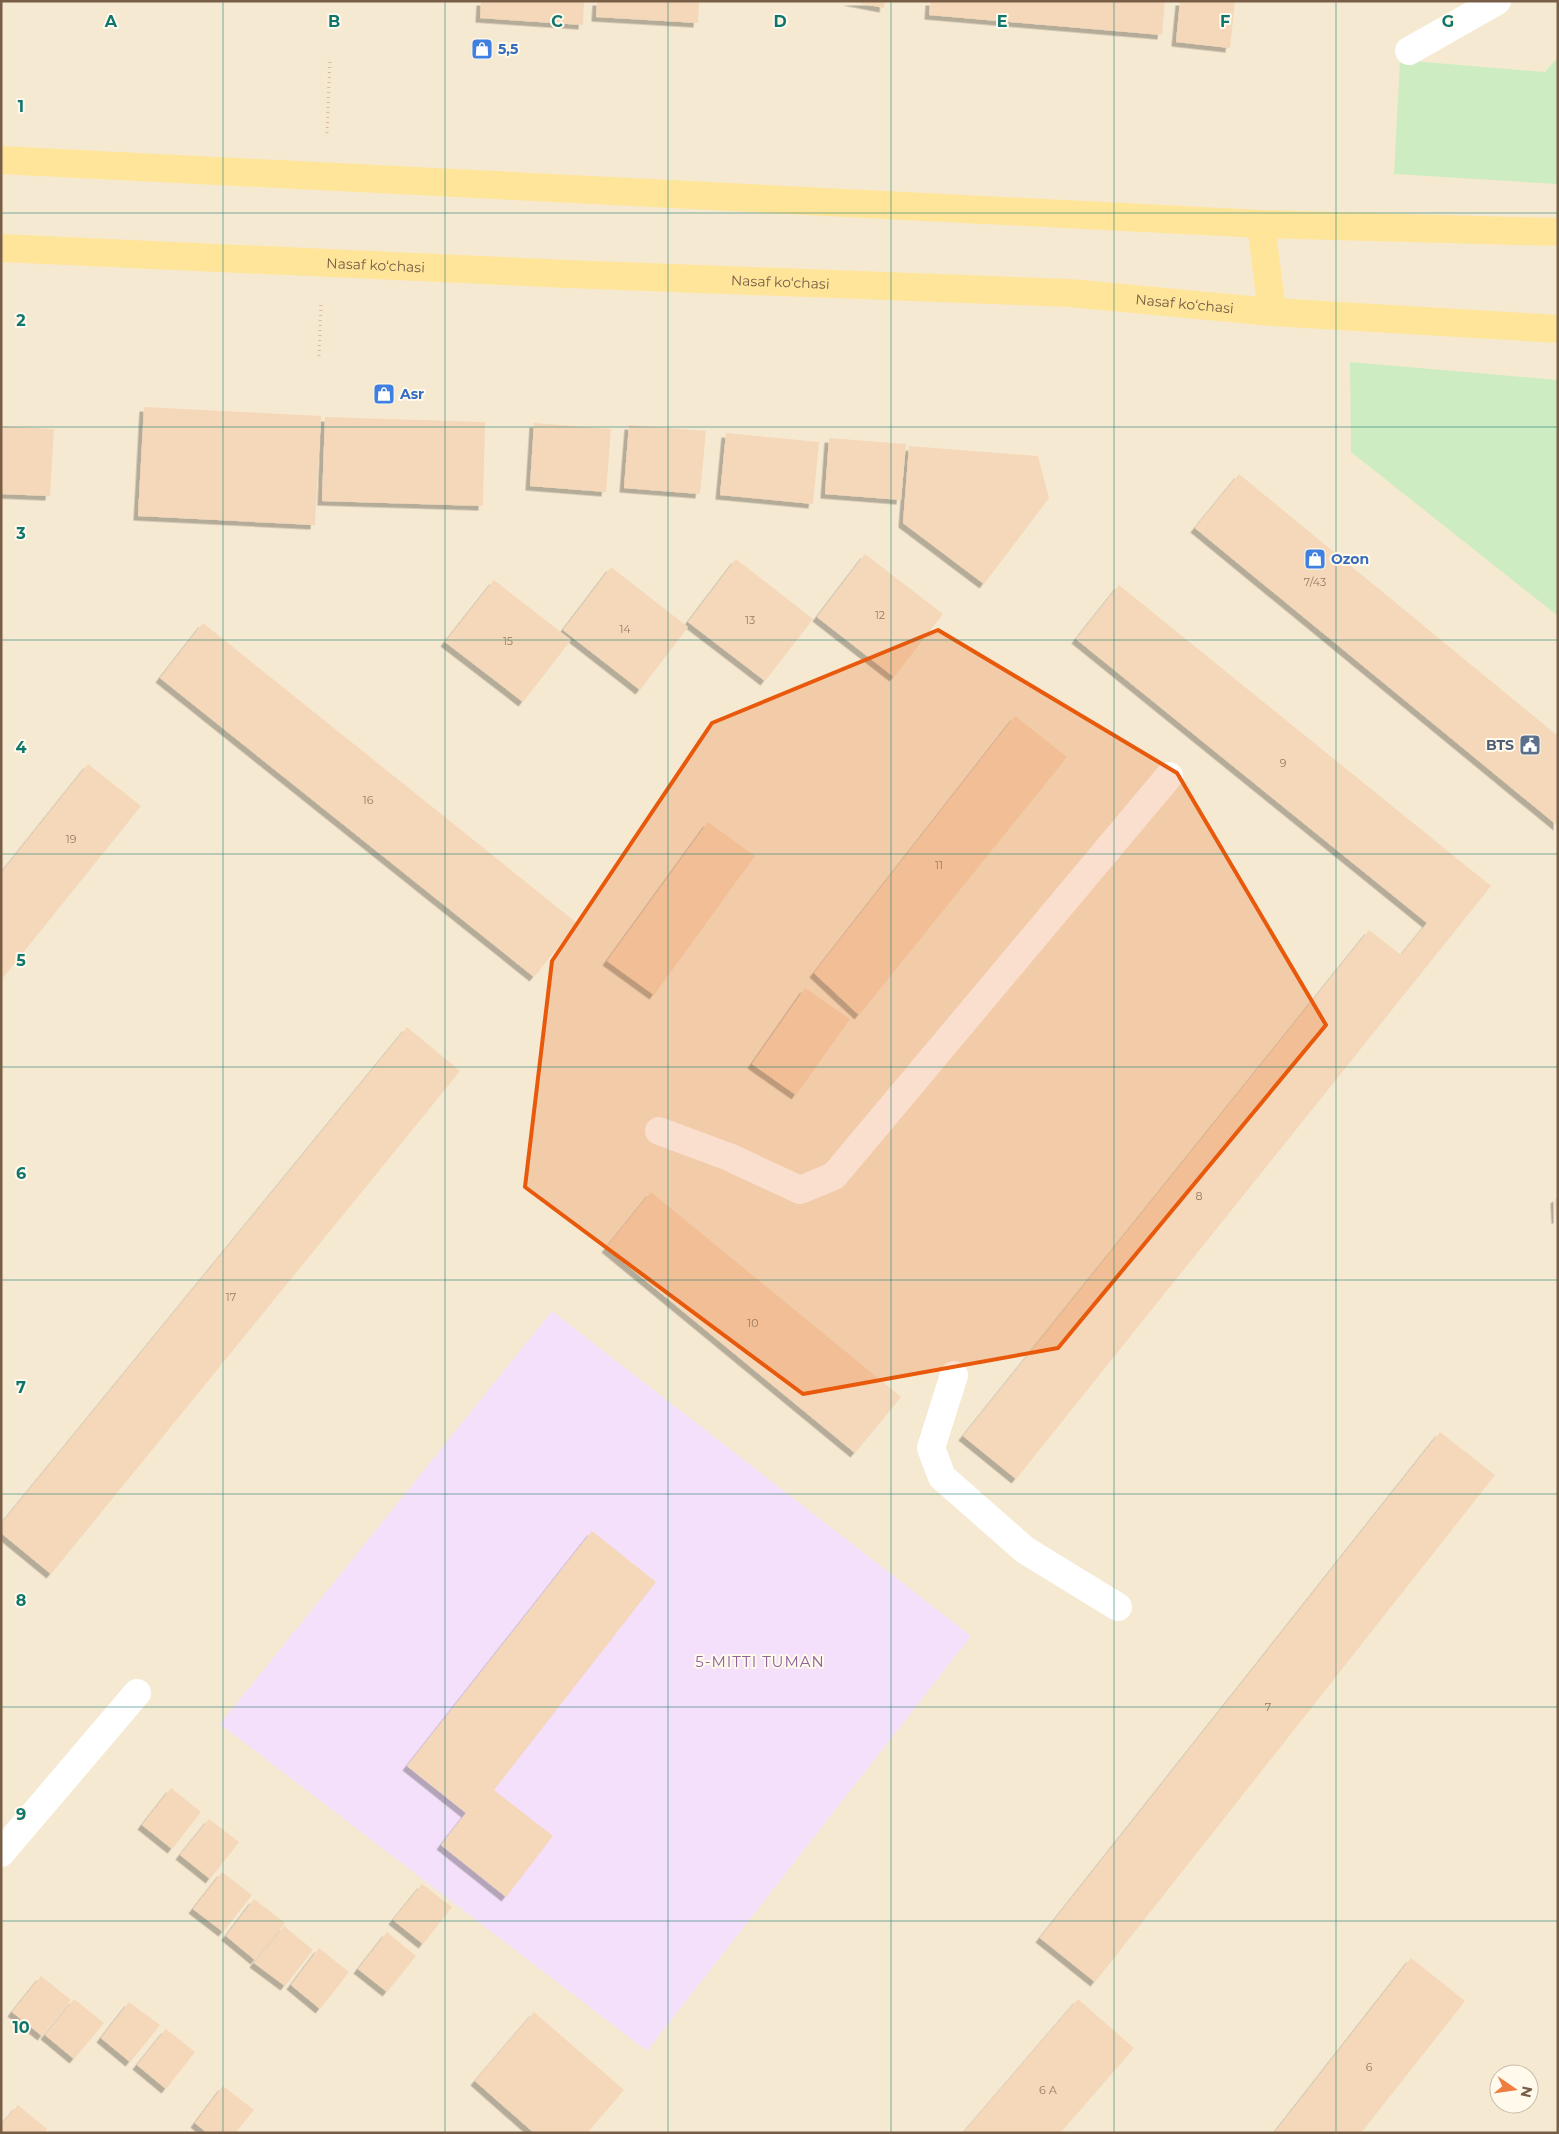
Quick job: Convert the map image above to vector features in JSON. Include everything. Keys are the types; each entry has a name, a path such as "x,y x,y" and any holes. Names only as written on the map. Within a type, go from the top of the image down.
{"main road":[{"path":"1,160 1261,224 1558,232"},
{"path":"1261,224 1272,312"},
{"name":"Nasaf ko‘chasi","path":"1,248 568,274 1070,293 1272,312 1555,330"}],"lane":[{"path":"1409,51 1497,1"},
{"path":"659,1131 729,1157 800,1190 834,1176 1169,776"},
{"path":"954,1374 931,1448 942,1477 1024,1550 1118,1606"},
{"path":"1,1852 137,1693"}],"path":[{"path":"327,133 330,58"},
{"path":"319,356 321,306"}],"highlighted area":[{"path":"938,630 1177,773 1326,1025 1058,1348 803,1394 525,1187 552,961 712,723"}],"shaded area":[{"path":"1,1 1558,1 1558,2133 1,2133"},
{"path":"552,1311 971,1636 647,2051 220,1724"}],"green space":[{"path":"1558,57 1558,184 1394,174 1400,60 1545,72"},
{"path":"1350,362 1558,380 1558,616 1351,452"}],"building":[{"path":"481,1 584,1 583,25 480,18"},
{"path":"597,1 699,1 698,23 596,17"},
{"path":"848,1 885,1 884,8"},
{"path":"930,1 1165,1 1162,35 929,15"},
{"path":"1180,1 1235,1 1230,48 1176,42"},
{"path":"144,407 321,416 315,525 138,516"},
{"path":"325,417 485,422 483,506 322,501"},
{"path":"534,423 611,429 606,492 530,486"},
{"path":"629,425 706,431 700,494 624,488"},
{"path":"1,426 54,429 50,496 1,494"},
{"path":"726,433 819,442 813,504 720,495"},
{"path":"829,438 906,444 901,500 825,494"},
{"path":"909,446 1038,456 1049,498 984,584 903,523"},
{"path":"1239,474 1558,736 1558,826 1195,528"},
{"path":"865,554 943,614 894,677 817,617"},
{"path":"736,559 813,619 765,681 688,622"},
{"path":"611,567 688,627 640,690 563,630"},
{"path":"494,580 571,640 523,702 445,642"},
{"path":"1119,585 1491,886 1016,1479 963,1436 1369,930 1401,955 1427,923 1076,639"},
{"path":"203,623 577,923 534,977 160,678"},
{"path":"1015,716 1067,757 859,1015 814,973"},
{"path":"88,764 141,806 1,980 1,873"},
{"path":"708,822 755,856 654,995 607,961"},
{"path":"805,988 850,1019 796,1095 752,1064"},
{"path":"407,1027 460,1071 51,1574 1,1533 1,1524"},
{"path":"651,1192 901,1397 855,1453 606,1248"},
{"path":"1558,1197 1558,1219 1556,1219 1555,1199"},
{"path":"1440,1432 1495,1475 1095,1982 1040,1938"},
{"path":"592,1531 656,1582 494,1790 553,1836 506,1897 441,1845 466,1813 407,1766"},
{"path":"171,1788 201,1812 172,1849 142,1825"},
{"path":"209,1819 239,1842 210,1879 180,1855"},
{"path":"222,1872 252,1895 223,1932 193,1909"},
{"path":"422,1884 452,1907 423,1944 393,1920"},
{"path":"254,1899 285,1923 255,1960 226,1936"},
{"path":"284,1926 313,1950 285,1986 254,1963"},
{"path":"387,1932 416,1956 387,1992 358,1969"},
{"path":"319,1948 349,1972 320,2009 291,1985"},
{"path":"1411,1958 1465,2001 1361,2133 1274,2133"},
{"path":"41,1976 71,2000 42,2036 12,2012"},
{"path":"74,1999 104,2023 74,2059 45,2035"},
{"path":"1078,1999 1134,2048 1060,2133 963,2133"},
{"path":"129,2002 160,2025 130,2062 101,2038"},
{"path":"534,2012 624,2090 587,2133 534,2133 475,2081"},
{"path":"166,2029 195,2052 166,2089 137,2065"},
{"path":"223,2086 254,2110 235,2133 207,2133 195,2123"},
{"path":"18,2105 47,2129 44,2133 1,2133 1,2125"}],"place":[{"name":"5,5","path":"482,49"},
{"name":"Asr","path":"384,394"},
{"name":"Ozon","path":"1315,559"},
{"name":"BTS","path":"1530,745"}],"district":[{"name":"5-MITTI TUMAN","path":"760,1661"}]}
